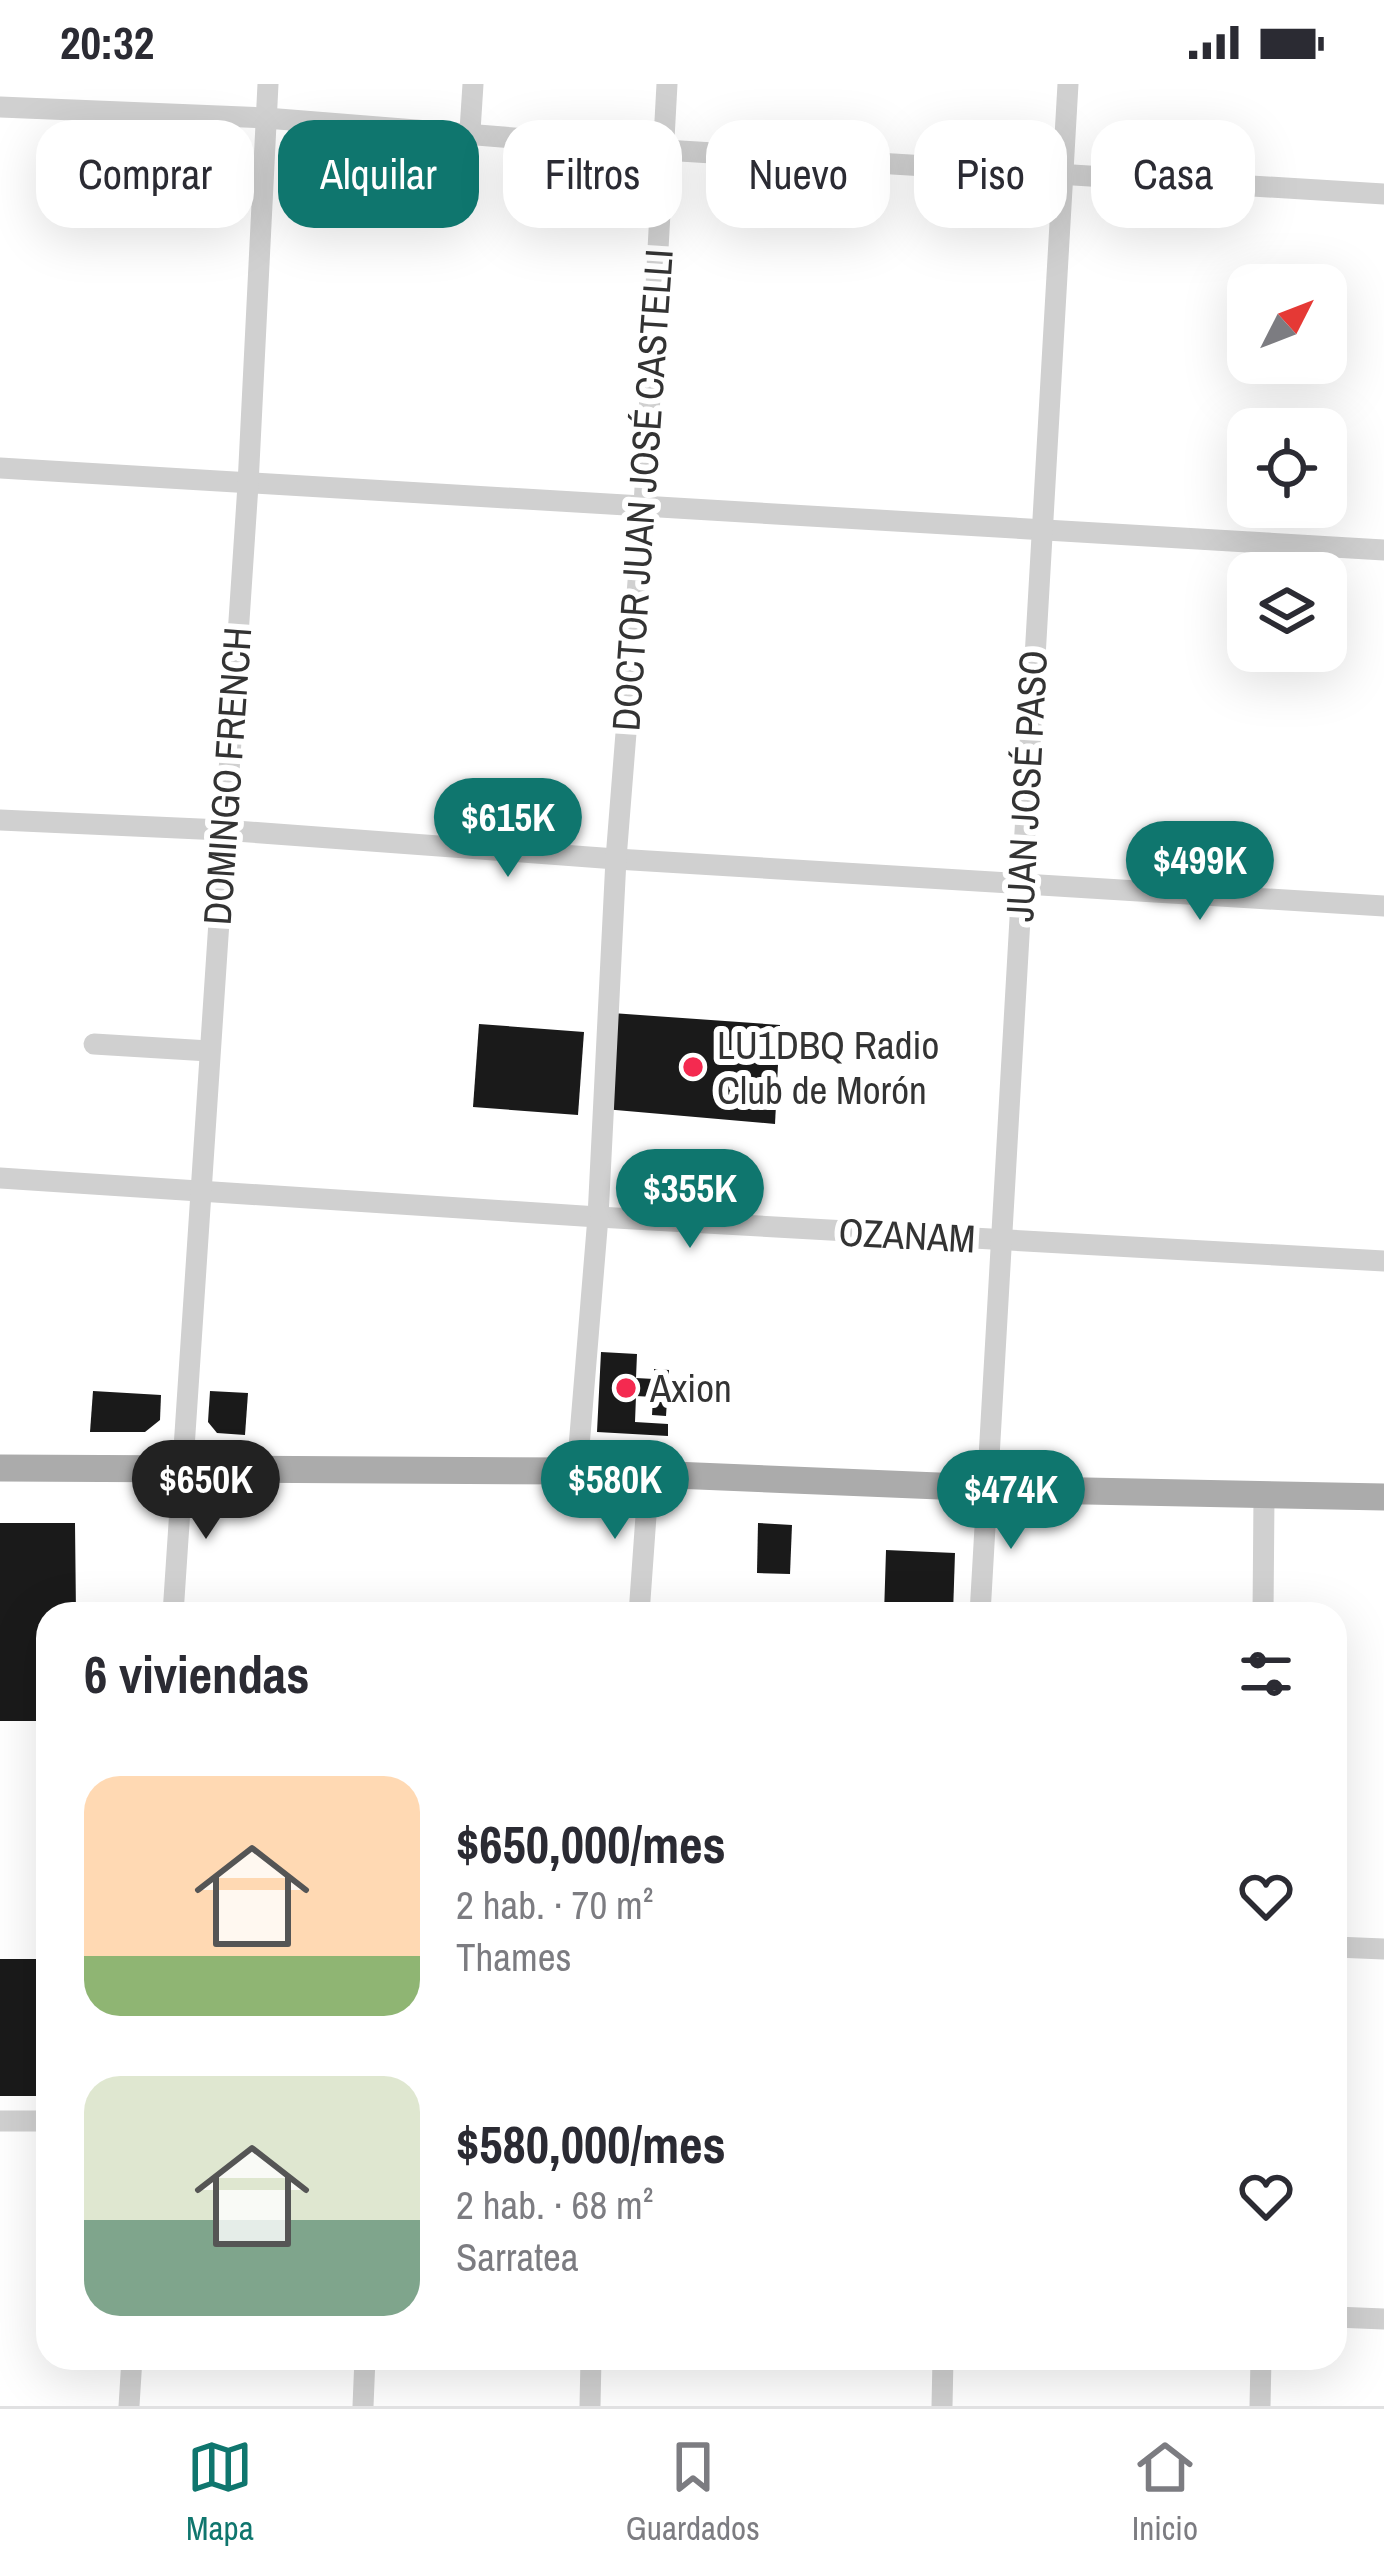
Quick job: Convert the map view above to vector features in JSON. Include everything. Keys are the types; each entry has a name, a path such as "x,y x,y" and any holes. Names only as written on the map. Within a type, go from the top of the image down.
{"main road":[{"path":"0,1468 577,1471 986,1488 1384,1497"}],"street":[{"name":"DOMINGO FRENCH","path":"174,1602 248,484 268,84"},
{"path":"471,120 473,84"},
{"name":"DOCTOR JUAN JOSÉ CASTELLI","path":"666,120 668,84"},
{"name":"JUAN JOSÉ PASO","path":"1066,120 1068,84"},
{"path":"0,106 297,120"},
{"path":"682,151 914,166"},
{"path":"1067,175 1384,194"},
{"name":"DOCTOR JUAN JOSÉ CASTELLI","path":"577,1471 598,1217 616,859 660,228"},
{"name":"JUAN JOSÉ PASO","path":"981,1602 1060,228"},
{"path":"0,467 1384,550"},
{"path":"0,820 222,830 1384,906"},
{"path":"94,1044 209,1051"},
{"name":"OZANAM","path":"0,1178 1384,1261"},
{"path":"640,1602 649,1474"},
{"path":"1264,1496 1264,1602"},
{"path":"1347,1947 1384,1949"},
{"path":"0,2121 36,2121"},
{"path":"1347,2317 1384,2319"},
{"path":"130,2406 132,2370"},
{"path":"363,2406 364,2370"},
{"path":"590,2406 591,2370"},
{"path":"942,2406 943,2370"},
{"path":"1260,2406 1262,2370"}],"building":[{"name":"LU1DBQ Radio Club de Morón","path":"612,1013 780,1025 775,1124 604,1109"},
{"path":"479,1024 584,1032 578,1115 473,1107"},
{"name":"Axion","path":"601,1352 637,1354 636,1378 654,1379 654,1369 669,1370 666,1416 652,1415 653,1397 636,1396 635,1422 668,1424 668,1436 597,1432"},
{"path":"93,1391 161,1395 160,1420 145,1432 90,1432"},
{"path":"210,1391 248,1393 245,1435 217,1433 208,1422"},
{"path":"0,1523 75,1523 76,1602 36,1602 36,1721 0,1721"},
{"path":"758,1523 792,1525 790,1574 757,1573"},
{"path":"886,1550 955,1553 953,1602 884,1602"},
{"path":"0,1959 36,1959 36,2096 0,2096"}],"place":[{"name":"LU1DBQ Radio Club de Morón","path":"693,1067"},
{"name":"Axion","path":"626,1388"}]}
